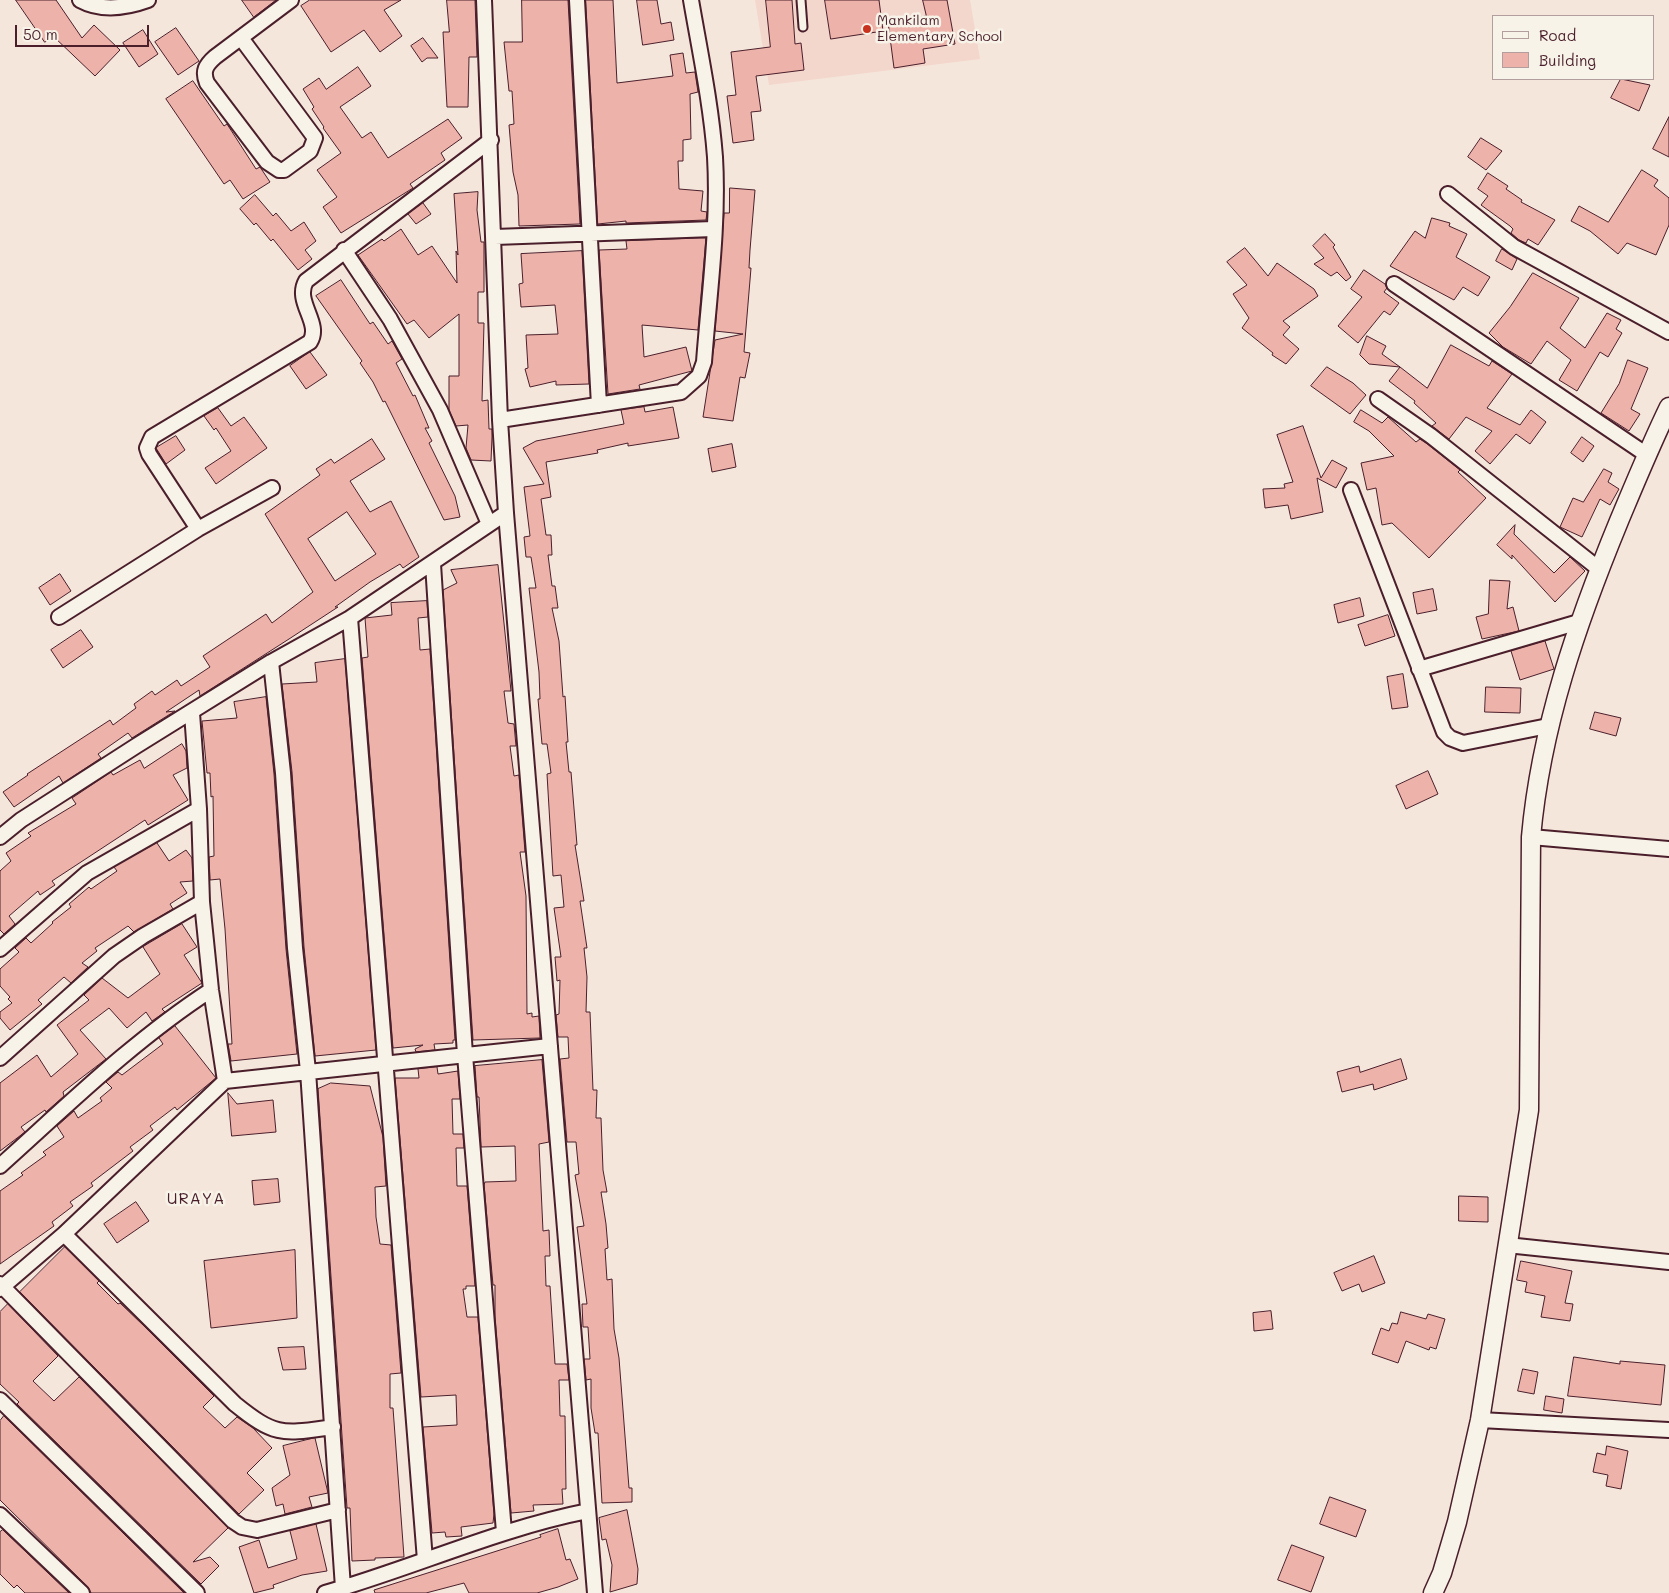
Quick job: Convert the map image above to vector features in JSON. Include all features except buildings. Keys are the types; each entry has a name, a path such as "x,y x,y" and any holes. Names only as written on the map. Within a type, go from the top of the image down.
{"street":[{"path":"80,0 110,9 130,7 148,0"},
{"path":"240,38 315,138 310,151 284,170 279,170 267,162 205,77 207,64 240,38 291,0"},
{"path":"484,0 495,237 500,420 506,513 595,1593"},
{"path":"577,0 588,232 599,405"},
{"path":"500,420 681,392 699,376 704,362 713,229 715,157 709,101 691,0"},
{"path":"198,529 148,454 149,442 160,430 310,342 314,330 303,298 302,287 306,281 344,250 491,140"},
{"path":"1448,194 1514,247 1669,332"},
{"path":"495,237 588,232 713,229"},
{"path":"344,250 390,319 440,410 488,524"},
{"path":"1394,284 1647,455"},
{"path":"1378,399 1430,436 1599,569"},
{"path":"1433,1593 1442,1573 1457,1522 1480,1420 1529,1110 1531,836 1534,798 1548,726 1579,622 1599,569 1669,407"},
{"path":"60,617 198,529 272,488"},
{"path":"1351,490 1444,732 1450,738 1463,743 1548,726"},
{"path":"0,837 21,820 67,789 192,713 271,662 350,618 506,513"},
{"path":"432,564 465,1055 504,1532"},
{"path":"350,618 384,1065 425,1560"},
{"path":"1419,669 1579,622"},
{"path":"271,662 283,773 295,948 308,1071 343,1588"},
{"path":"192,713 199,809 202,902 211,990 225,1081"},
{"path":"0,949 87,873 199,809"},
{"path":"1531,836 1669,849"},
{"path":"0,1058 114,956 143,936 202,902"},
{"path":"0,1166 173,1014 211,990"},
{"path":"338,1510 256,1530 242,1527 233,1521 1,1286 64,1234 225,1081 550,1046"},
{"path":"64,1234 235,1404 261,1425 278,1431 293,1432 332,1428"},
{"path":"1507,1245 1669,1262"},
{"path":"0,1400 197,1593"},
{"path":"1480,1420 1669,1430"},
{"path":"325,1593 504,1532 588,1511"},
{"path":"0,1515 82,1593"}],"lane":[{"path":"801,0 803,28"}],"shaded area":[{"name":"Mankilam Elementary School","path":"755,0 970,0 980,59 769,85"}],"place":[{"name":"Mankilam Elementary School","path":"867,29"}],"district":[{"name":"URAYA","path":"196,1199"}]}
